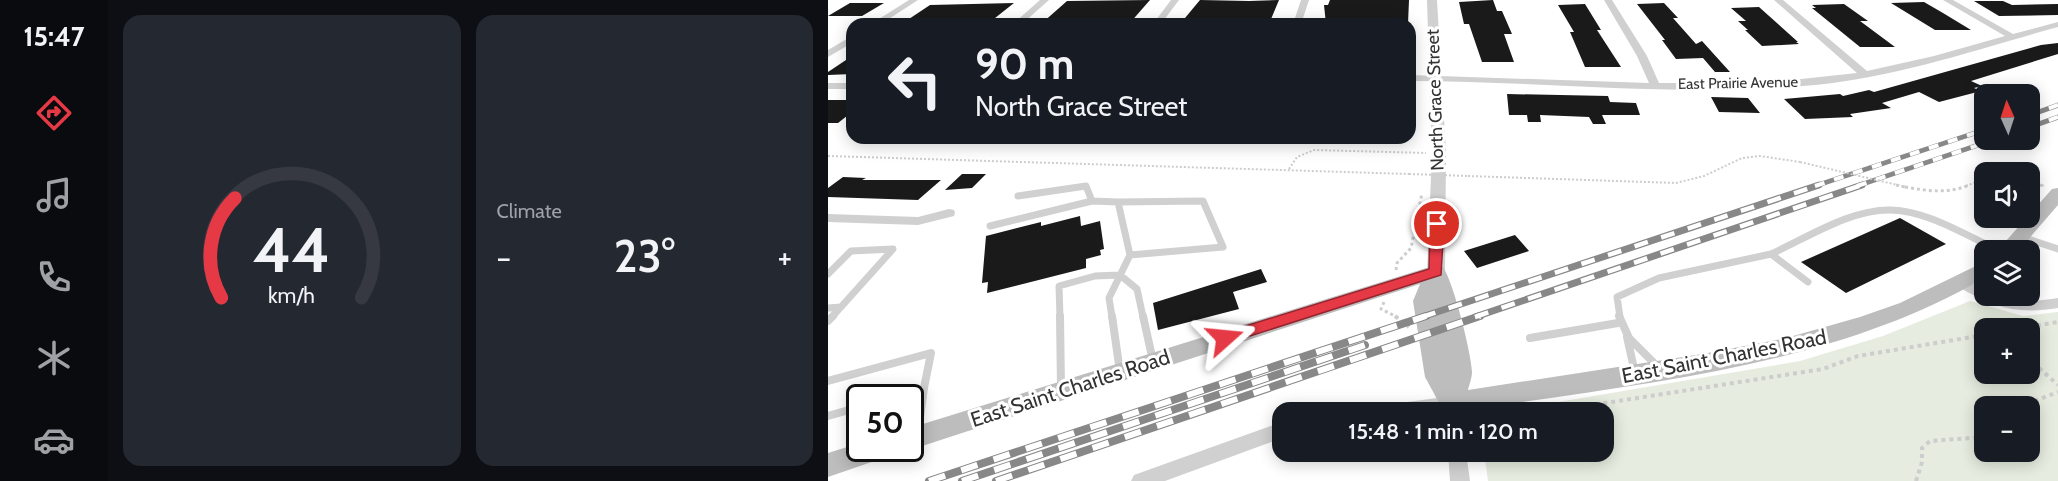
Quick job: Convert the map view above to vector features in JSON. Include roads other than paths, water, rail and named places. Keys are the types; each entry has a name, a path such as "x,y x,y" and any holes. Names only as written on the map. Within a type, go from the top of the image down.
{"main road":[{"path":"2018,240 2058,193"},
{"name":"East Saint Charles Road","path":"924,435 1436,272"},
{"name":"North Grace Street","path":"1436,272 1424,301 1437,377 1449,402"},
{"name":"East Saint Charles Road","path":"1484,402 1784,348 1872,323 1962,283 1974,275"},
{"path":"828,465 846,459"}],"street":[{"path":"885,18 914,0"},
{"path":"1024,18 1045,0"},
{"path":"1162,18 1175,0"},
{"path":"1299,18 1305,0"},
{"name":"North Grace Street","path":"1432,0 1436,78 1432,153 1436,272"},
{"path":"1608,0 1642,56 1655,84"},
{"path":"1778,0 1864,74"},
{"path":"1947,0 2011,36"},
{"name":"East Prairie Avenue","path":"1416,78 1655,84 1787,84 1864,74 2058,24"},
{"path":"828,54 846,43"},
{"path":"828,86 846,86"},
{"path":"828,218 918,221 949,213"},
{"path":"1962,283 1998,303 2011,307 2022,309 2058,303"},
{"path":"1141,481 1272,434"},
{"path":"1458,462 1460,481"}],"lane":[{"path":"1018,196 1086,186 1092,201"},
{"path":"990,226 1092,201 1203,201 1223,247 1130,255"},
{"path":"1118,202 1130,255 1109,298 1120,372"},
{"path":"1635,374 1627,337 1618,323 1617,297 1659,278 1771,254 1866,213 1891,210 1928,220 1975,240"},
{"path":"2040,247 2058,249"},
{"path":"828,274 851,250 893,249 828,321"},
{"path":"1771,254 1808,282"},
{"path":"1061,391 1059,286 1095,276 1120,275 1137,289 1153,361"},
{"path":"828,308 841,307"},
{"path":"1530,338 1618,323"},
{"path":"1627,337 1645,350 1661,370"},
{"path":"828,381 931,353 924,388"},
{"path":"828,416 846,411"}],"railway":[{"path":"2040,111 2058,105"},
{"path":"2040,123 2058,117"},
{"path":"1815,186 1974,133"},
{"path":"1857,186 1974,146"},
{"path":"1422,317 1819,185"},
{"path":"1475,317 1862,185"},
{"path":"929,481 1426,316"},
{"path":"996,481 1480,316"},
{"path":"962,481 1365,345"}]}
